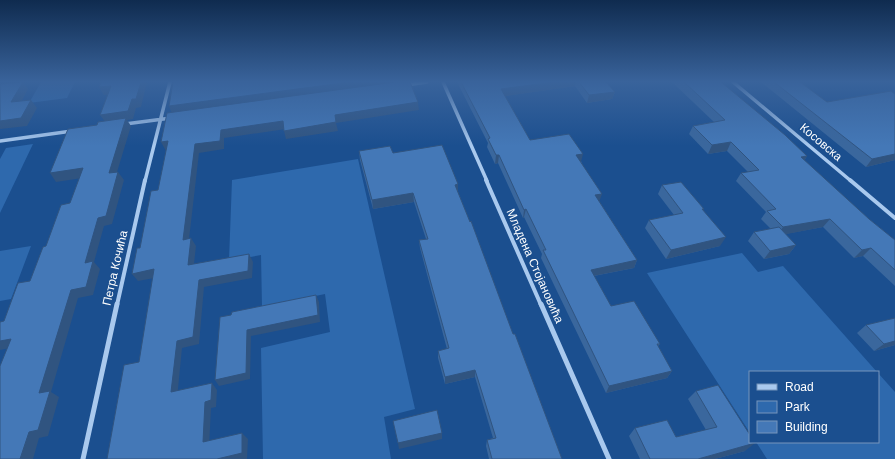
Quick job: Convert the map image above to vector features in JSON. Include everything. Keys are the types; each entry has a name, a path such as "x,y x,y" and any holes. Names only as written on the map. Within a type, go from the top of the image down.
{"street":[{"name":"Петра Кочића","path":"83,459 139,206 164,103"},
{"name":"Младена Стојановића","path":"452,103 609,459"},
{"name":"Косовска","path":"759,103 895,218"},
{"path":"122,125 176,118"},
{"path":"0,141 76,131"}],"green space":[{"path":"33,144 0,213 0,159 6,148"},
{"path":"358,159 415,409 384,417 391,459 263,459 261,348 330,332 325,294 262,307 261,255 229,261 232,180"},
{"path":"31,246 11,299 0,301 0,251"},
{"path":"742,253 758,272 783,266 876,371 749,371 749,431 647,273"},
{"path":"879,374 895,392 895,459 767,459 757,443 879,443"}],"building":[{"path":"0,103 29,103 21,118 0,121"},
{"path":"104,103 131,103 128,111 100,115"},
{"path":"169,103 188,103 169,106"},
{"path":"237,103 409,103 335,115 336,122 284,131 283,121 221,130 220,141 195,144 183,240 191,238 188,265 249,254 248,271 199,280 193,337 177,341 171,392 212,383 211,400 205,402 203,442 242,433 242,453 217,459 107,459 124,365 139,362 154,269 132,274 137,248 140,248 151,191 158,190 168,141 161,142 167,113"},
{"path":"472,103 509,103 530,140 569,134 583,154 576,155 602,194 595,195 637,260 591,270 611,306 634,301 660,344 657,344 672,371 609,386 543,250 546,250 526,209 524,210 499,155 496,155 488,139 490,138"},
{"path":"707,103 747,103 785,135 807,156 801,157 869,219 895,240 895,270 871,248 862,250 830,219 783,227 767,211 776,209 741,173 759,170 731,142 712,145 693,126 725,120"},
{"path":"801,103 895,103 895,154 872,159"},
{"path":"126,118 109,173 118,172 106,216 98,218 85,263 93,261 86,287 71,290 39,393 50,391 38,430 29,432 20,459 0,459 0,366 11,339 0,341 0,322 4,321 18,283 30,281 43,247 46,246 61,205 70,203 83,168 50,173 68,129 97,125 98,122"},
{"path":"442,145 458,184 455,185 470,222 471,221 562,459 492,459 487,440 496,438 475,370 445,377 438,351 449,348 419,240 428,239 413,193 372,200 359,151 390,146 393,153"},
{"path":"681,182 726,237 671,250 649,220 683,213 662,185"},
{"path":"779,227 796,245 770,251 754,232"},
{"path":"316,295 318,315 247,330 246,373 215,380 220,317 231,315 232,312"},
{"path":"895,318 895,341 884,344 866,325"},
{"path":"718,385 749,433 749,443 755,443 698,459 650,459 635,428 667,420 676,437 717,427 696,391"},
{"path":"437,410 442,433 398,443 393,421"}]}
